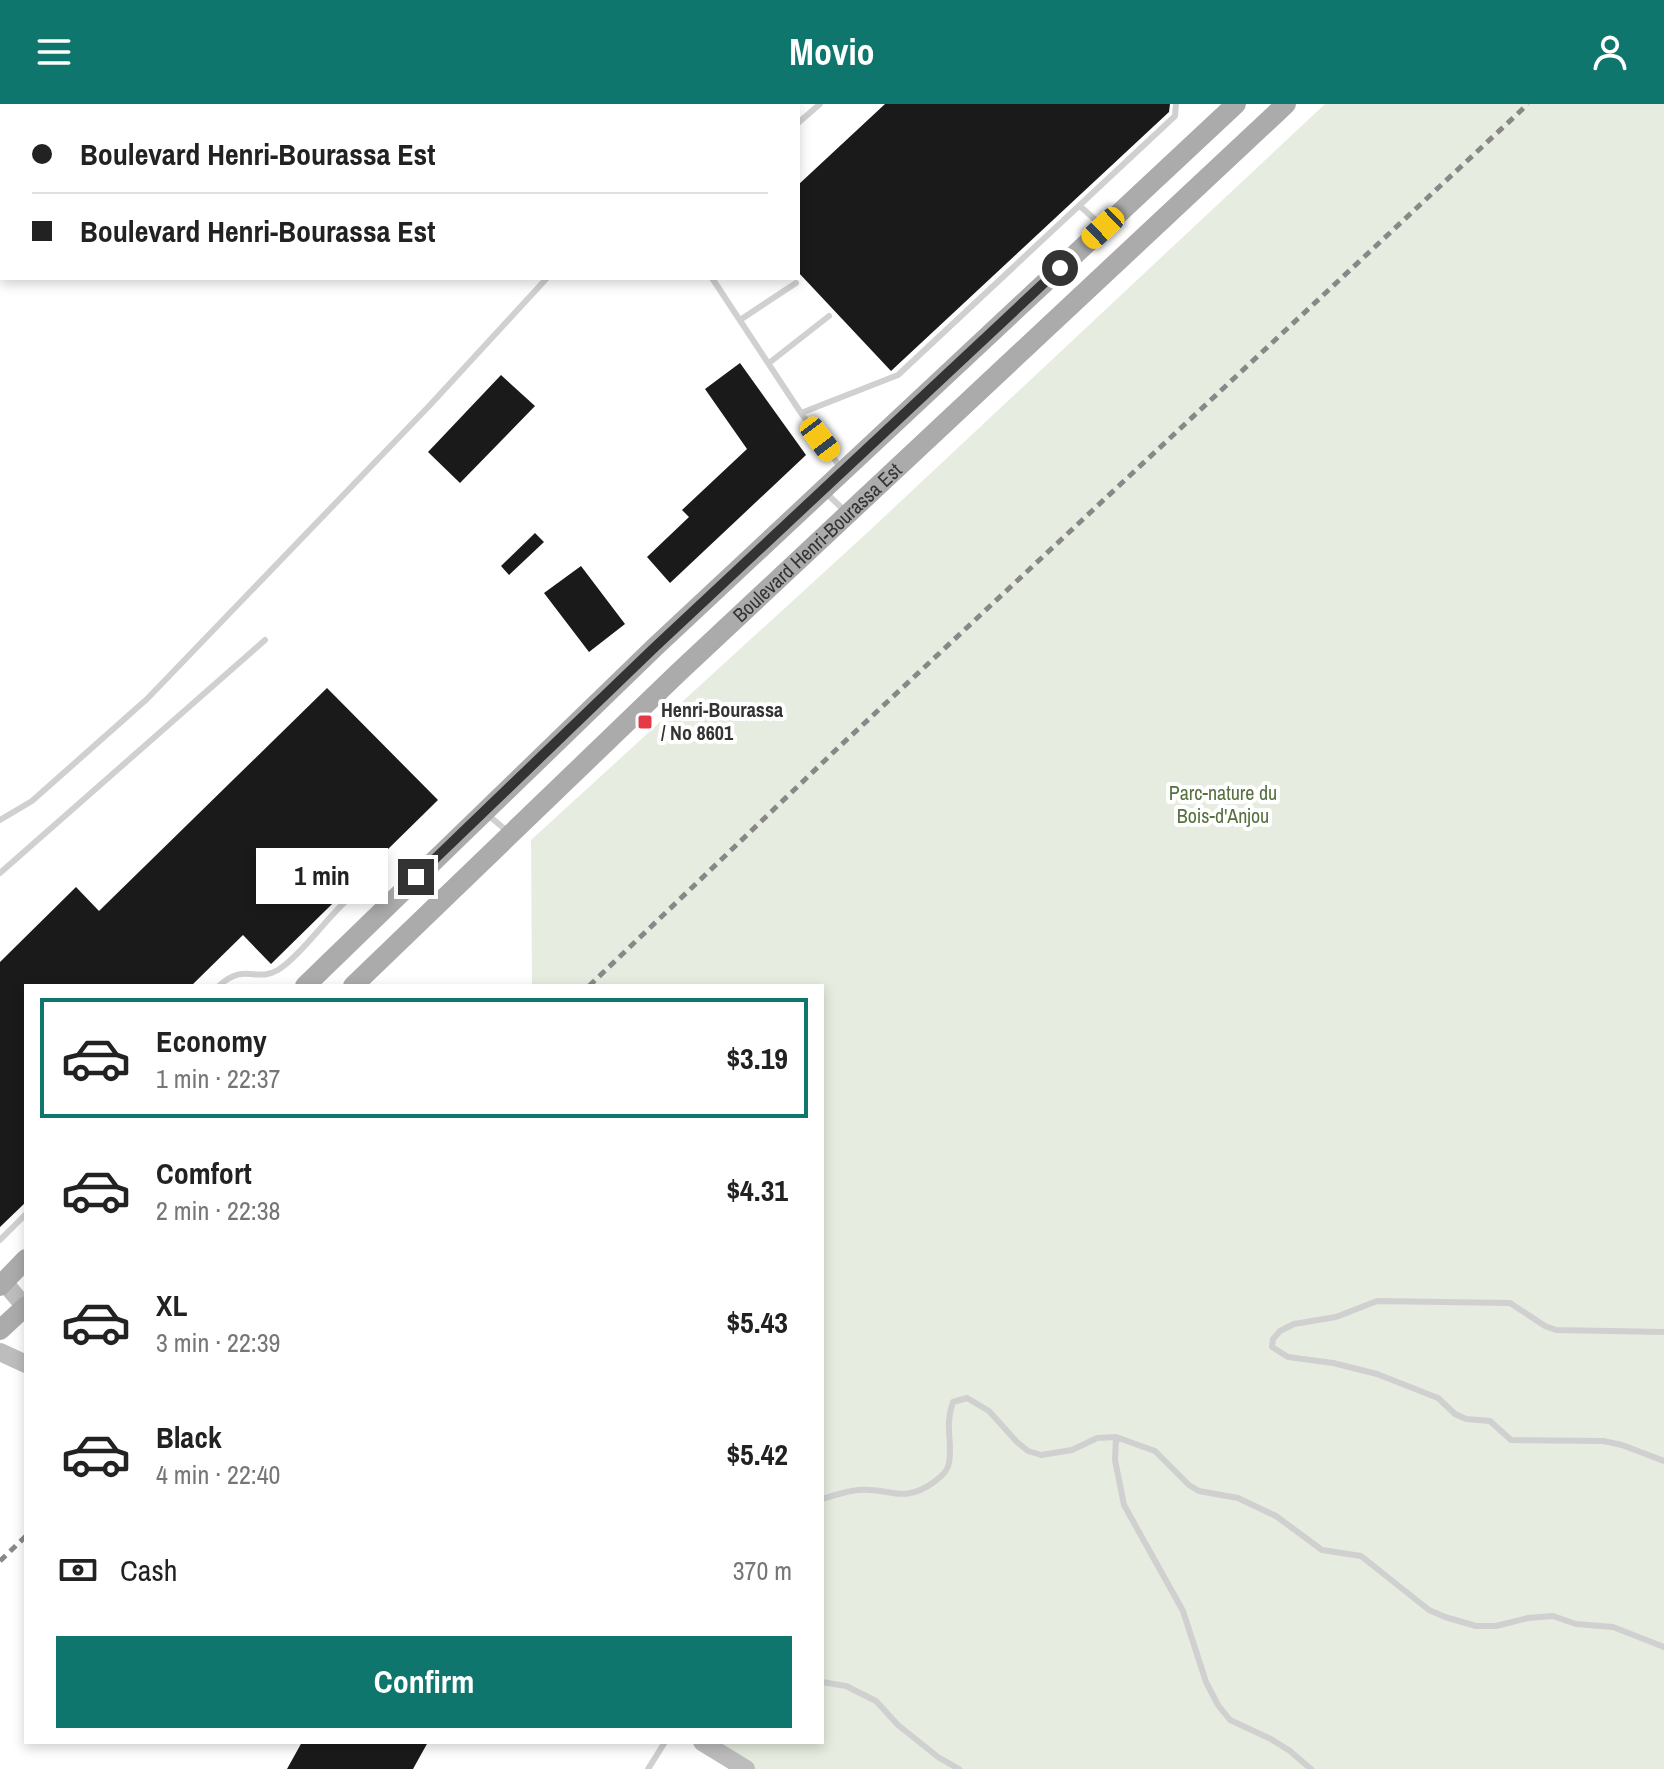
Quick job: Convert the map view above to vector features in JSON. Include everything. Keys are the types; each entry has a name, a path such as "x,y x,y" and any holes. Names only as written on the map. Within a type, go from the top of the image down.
{"main road":[{"name":"Boulevard Henri-Bourassa Est","path":"307,984 483,811 1236,104"},
{"name":"Boulevard Henri-Bourassa Est","path":"355,984 510,833 1286,104"},
{"path":"1,1282 24,1261"},
{"path":"0,1330 24,1309"}],"street":[{"path":"1,1282 24,1305"},
{"path":"0,1352 24,1363"},
{"path":"705,1744 746,1769"}],"lane":[{"path":"800,121 820,104"},
{"path":"801,413 898,375 1175,116 1176,104"},
{"path":"1080,206 1103,228"},
{"path":"0,820 32,801 147,699 545,280"},
{"path":"713,280 801,413 843,470"},
{"path":"740,320 796,283"},
{"path":"769,363 829,316"},
{"path":"822,490 848,515"},
{"path":"0,873 265,640"},
{"path":"483,811 510,833"},
{"path":"221,984 229,976 239,973 264,974 280,969 346,901 361,899"},
{"path":"0,1240 24,1216"},
{"path":"1664,1332 1556,1330 1510,1303 1377,1301 1336,1317 1294,1324 1280,1331 1273,1339 1272,1347 1288,1357 1333,1363 1377,1374 1438,1398 1455,1414 1466,1419 1490,1421 1511,1440 1603,1441 1664,1461"},
{"path":"824,1498 854,1490 871,1490 896,1496 923,1490 943,1475 949,1466 949,1414 953,1402 967,1398 978,1403 1028,1451 1041,1455 1072,1450 1097,1438 1116,1437 1155,1451 1199,1491 1238,1498 1276,1516 1322,1550 1361,1556 1429,1610 1445,1617 1476,1626 1496,1626 1553,1616 1576,1624 1613,1627 1664,1647"},
{"path":"1116,1437 1115,1460 1124,1505 1183,1611 1206,1682 1218,1705 1230,1720 1271,1739 1311,1769"},
{"path":"824,1682 846,1686 876,1701 898,1725 938,1757 959,1769"},
{"path":"648,1769 664,1744"}],"green space":[{"name":"Parc-nature du Bois-d'Anjou","path":"1325,104 1664,104 1664,1769 747,1769 706,1744 824,1744 824,984 532,984 531,840 868,532"}],"building":[{"path":"885,104 1170,104 1169,112 891,371 800,274 800,183"},
{"path":"740,363 806,455 670,583 647,557 689,517 682,510 747,449 705,389"},
{"path":"501,375 535,406 460,483 428,452"},
{"path":"535,533 544,542 509,575 501,566"},
{"path":"581,566 625,624 589,652 544,593"},
{"path":"327,688 438,800 271,964 243,935 193,984 24,984 24,1204 0,1227 0,962 76,887 99,911"},
{"path":"301,1744 427,1744 413,1769 287,1769"}],"railway":[{"path":"591,984 840,746 1528,104"},
{"path":"0,1561 24,1538"}],"place":[{"name":"Henri-Bourassa / No 8601","path":"645,722"}],"route":[{"path":"416,877 655,647 1060,268"}]}
